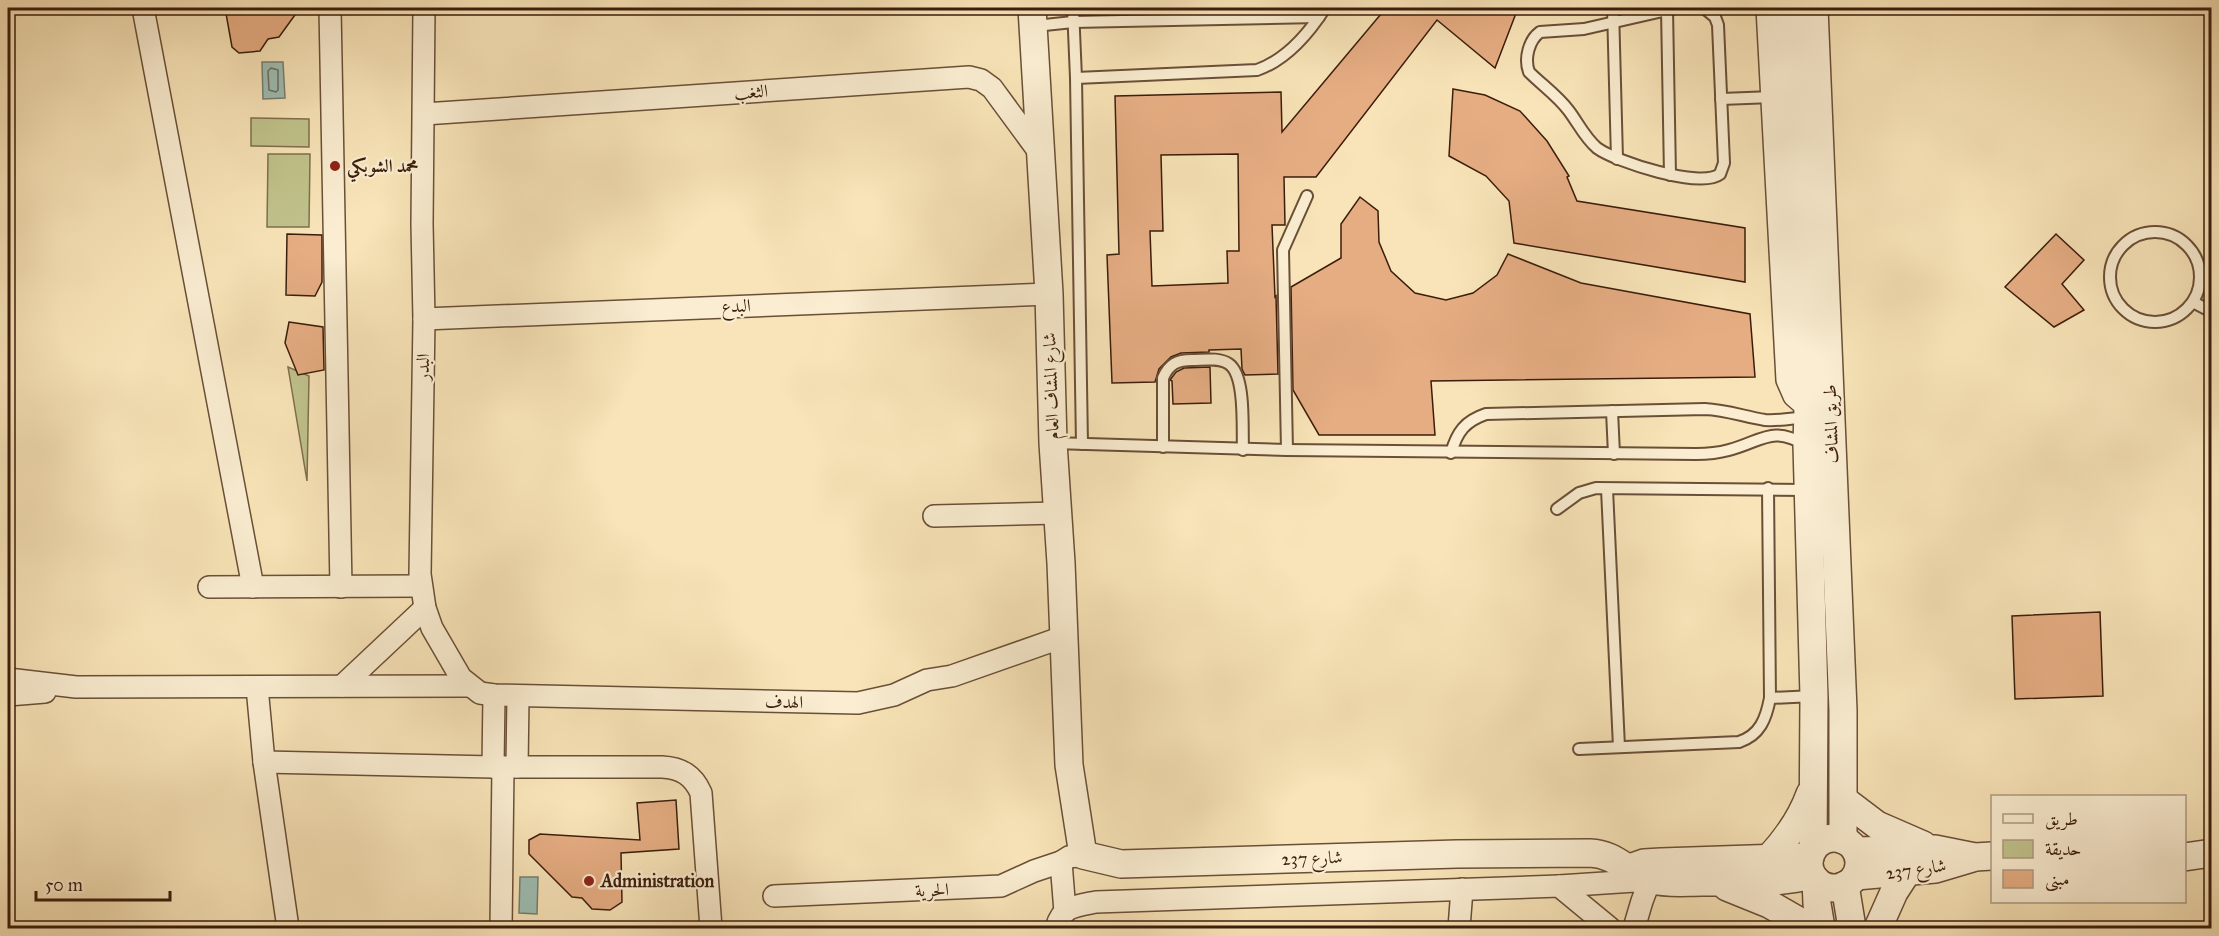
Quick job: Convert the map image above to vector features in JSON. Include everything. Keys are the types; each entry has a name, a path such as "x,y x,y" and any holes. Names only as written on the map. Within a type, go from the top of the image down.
{"street":[{"path":"143,8 253,587"},
{"path":"330,8 341,587"},
{"name":"البدر","path":"424,8 421,586 425,608 441,647 468,686"},
{"name":"طريق المشاف","path":"1767,8 1787,380 1794,396 1808,412"},
{"name":"طريق المشاف","path":"1788,8 1795,105 1808,412 1814,696 1813,866 1821,928"},
{"name":"طريق المشاف","path":"1814,8 1842,674 1844,800 1850,863 1852,928"},
{"name":"شارع المشاف العام","path":"1033,17 1049,294 1053,443 1072,859"},
{"name":"الثغب","path":"424,114 969,77 981,80 992,88 1042,156"},
{"name":"البدع","path":"424,319 1049,294"},
{"path":"934,516 1057,513"},
{"path":"209,587 421,586"},
{"path":"342,686 425,608"},
{"name":"الهدف","path":"494,695 858,703 894,695 927,680 952,676 1063,637"},
{"path":"8,679 76,687 468,686 480,693 494,695 504,767 501,928"},
{"path":"8,695 50,692 76,687"},
{"path":"257,687 264,762 288,928"},
{"path":"504,767 518,696"},
{"path":"264,762 504,767 672,767 690,776 697,784 702,803 711,928"},
{"path":"1768,859 1800,817 1813,784"},
{"path":"1844,800 1877,825 1915,843 1935,849"},
{"path":"1634,928 1642,901 1640,874 1644,864 1768,859 1813,866 1826,886 1839,887 1850,863 1835,838 1826,840 1813,866"},
{"name":"شارع 237","path":"1850,863 1935,849 1984,856"},
{"name":"شارع 237","path":"1072,859 1121,864 1468,854 1590,853 1605,855 1640,874 1664,882 1776,882 1813,866"},
{"path":"2186,857 2211,853"},
{"name":"شارع 237","path":"1850,863 1907,872 1935,869 1984,856"},
{"path":"1060,920 1072,859"},
{"name":"الحرية","path":"774,896 1001,886 1034,871 1072,859"},
{"path":"1878,928 1894,892 1907,872"},
{"path":"1060,920 1072,907 1096,902 1559,886 1640,874"},
{"path":"1709,882 1769,904 1811,928"},
{"path":"1559,886 1610,928"},
{"path":"1460,928 1462,889"},
{"path":"1441,891 1448,928"}],"lane":[{"path":"1073,8 1082,444"},
{"path":"1076,78 1257,70 1267,67 1285,55 1325,8"},
{"path":"1614,8 1617,159"},
{"path":"1670,175 1671,8 1584,29 1540,32 1533,38 1526,59 1529,72 1569,110 1594,145 1617,159 1670,175 1710,179 1720,174 1724,162 1718,25 1715,17 1704,8"},
{"path":"1033,17 1073,22 1319,17"},
{"path":"1721,99 1773,97"},
{"path":"1287,450 1283,250 1307,196"},
{"path":"2148,233 2163,233 2177,238 2189,247 2197,259 2200,274 2199,288 2193,302 2183,313 2170,320 2155,322 2140,320 2128,313 2117,302 2111,288 2110,273 2114,259 2128,242 2148,233"},
{"path":"2193,302 2211,312"},
{"path":"1163,447 1163,378 1166,370 1179,361 1220,360 1229,364 1239,378 1243,450"},
{"path":"1451,453 1456,435 1464,425 1486,414 1705,409 1735,412 1763,419 1789,420 1808,412"},
{"path":"1612,411 1614,454"},
{"path":"1053,443 1243,450 1714,453 1773,435 1794,438 1807,445"},
{"path":"1557,509 1578,493 1596,488 1808,490"},
{"path":"1579,749 1729,743 1748,739 1762,726 1770,698 1768,488"},
{"path":"1607,489 1619,747"},
{"path":"1770,698 1814,696"}],"green space":[{"path":"251,118 309,119 309,147 251,146"},
{"path":"268,154 310,154 309,227 267,227"},
{"path":"288,367 309,376 307,481"}],"water":[{"path":"262,62 283,62 285,98 263,99"},
{"path":"520,877 538,877 537,914 519,913"}],"building":[{"path":"225,8 300,8 279,37 268,39 260,51 239,53 232,47"},
{"path":"1386,8 1518,8 1495,68 1437,20 1316,177 1284,177 1285,225 1272,225 1278,374 1245,375 1242,369 1241,349 1209,350 1209,352 1181,353 1171,357 1159,369 1155,382 1112,383 1107,255 1119,254 1115,96 1281,92 1282,132","holes":["1238,154 1239,251 1227,251 1228,283 1152,286 1150,231 1163,231 1161,155"]},
{"path":"1453,89 1485,95 1520,111 1547,141 1569,176 1567,177 1577,201 1745,228 1745,282 1514,243 1509,201 1486,176 1449,156"},
{"path":"1360,197 1378,211 1379,242 1391,271 1415,293 1446,300 1473,293 1497,275 1508,254 1581,283 1750,314 1755,377 1431,381 1435,435 1319,435 1293,390 1291,287 1341,258 1341,224"},
{"path":"287,234 322,235 322,282 315,296 286,295"},
{"path":"2056,234 2084,260 2062,284 2084,310 2054,327 2005,287"},
{"path":"289,322 323,327 324,370 298,375 285,343"},
{"path":"1210,367 1211,403 1173,404 1172,381 1170,380 1176,372 1184,368"},
{"path":"2100,612 2103,696 2015,699 2012,616"},
{"name":"Administration","path":"676,800 679,849 621,853 622,902 610,910 592,909 582,898 572,897 529,854 529,840 540,834 640,840 637,803"}],"place":[{"name":"محمد الشوبكي","path":"335,166"},
{"name":"Administration","path":"589,881"}]}
